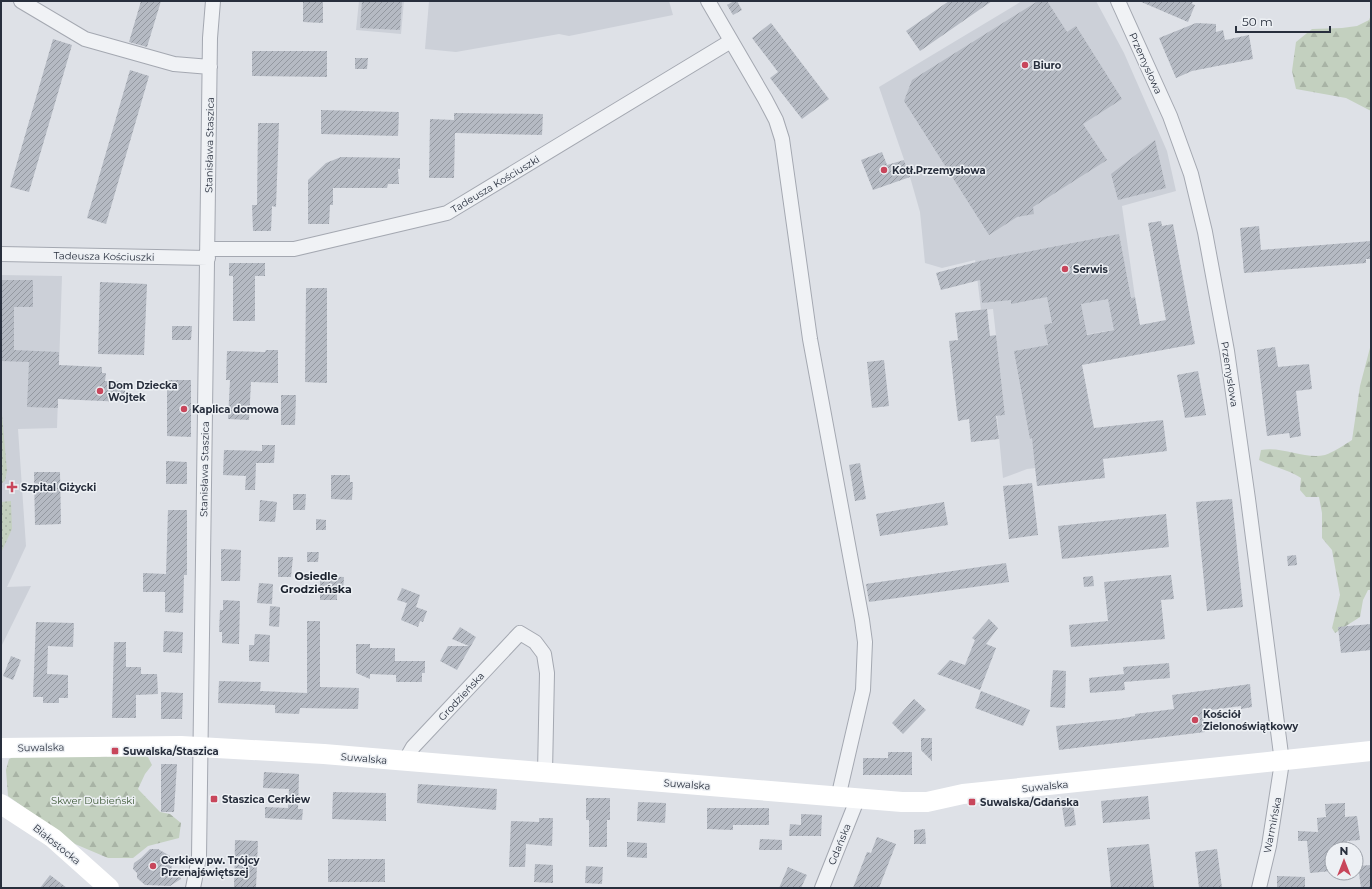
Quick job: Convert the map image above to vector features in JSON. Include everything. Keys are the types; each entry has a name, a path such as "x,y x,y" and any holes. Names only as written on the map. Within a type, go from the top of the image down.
{"street":[{"path":"21,1 85,40 174,64 210,66"},
{"name":"Stanisława Staszica","path":"193,888 199,858 199,747 208,253 210,28 213,1"},
{"name":"Gdańska","path":"708,1 765,99 776,120 782,139 810,339 865,642 863,690 848,799 822,888"},
{"name":"Przemysłowa","path":"1118,1 1170,116 1191,174 1198,202 1227,350 1282,762"},
{"name":"Tadeusza Kościuszki","path":"1,254 208,253 294,249 447,213 731,41"},
{"name":"Grodzieńska","path":"409,762 409,754 413,747 520,633 535,642 544,654 547,673 545,773"},
{"name":"Suwalska","path":"1,748 181,746 324,754 784,792 848,799 902,802 927,802 963,794 1282,762 1371,751"},
{"name":"Warmińska","path":"1259,888 1269,846 1280,783 1282,762"},
{"name":"Białostocka","path":"2,807 53,838 109,888"}],"shaded area":[{"path":"359,1 404,1 401,34 356,30"},
{"path":"429,1 669,1 673,15 569,36 559,34 456,52 425,49"},
{"path":"1022,1 1096,1 1124,53 1167,151 1176,191 1122,206 1135,297 1118,300 1123,328 1056,340 1080,463 1027,469 1003,478 997,416 1005,415 993,309 981,310 975,260 942,268 925,263 920,212 910,177 879,87"},
{"name":"Szpital Giżycki","path":"1,275 62,276 57,428 18,429 26,546 7,587 31,586 1,647"}],"green space":[{"path":"1371,15 1371,111 1346,98 1296,89 1292,71 1296,42 1312,29 1357,26 1369,20"},
{"path":"1371,344 1371,590 1368,590 1363,600 1360,617 1335,633 1332,628 1340,595 1332,550 1322,538 1322,513 1319,497 1306,497 1300,490 1301,478 1291,472 1259,460 1261,450 1269,449 1302,455 1318,456 1332,452 1352,440 1360,386"},
{"path":"1,403 7,471 5,481 1,484"},
{"path":"11,501 12,529 1,553 1,502"},
{"name":"Skwer Dubieński","path":"22,753 123,753 148,757 152,765 145,774 138,789 160,812 170,814 181,823 179,838 148,846 133,858 108,858 75,844 8,796 6,770 9,759"}],"building":[{"path":"141,1 161,1 147,47 129,42"},
{"path":"303,1 323,1 323,23 303,22"},
{"path":"362,1 402,1 400,30 360,28"},
{"path":"737,1 742,10 733,15 727,5"},
{"path":"949,1 992,1 920,51 906,31"},
{"path":"1038,1 1047,1 1067,32 1076,26 1122,99 1083,124 1107,160 1033,207 1034,214 1017,217 989,235 904,101 912,80"},
{"path":"1139,1 1193,1 1192,4 1195,5 1188,22"},
{"path":"771,23 829,99 802,119 770,78 778,72 752,38"},
{"path":"1196,23 1216,24 1216,32 1223,30 1225,40 1249,35 1253,59 1192,71 1176,78 1159,38"},
{"path":"53,39 72,45 29,192 10,187"},
{"path":"252,51 327,51 327,77 252,76"},
{"path":"355,58 368,58 367,69 355,69"},
{"path":"130,70 149,76 106,224 87,218"},
{"path":"321,110 399,112 398,136 321,134"},
{"path":"454,113 543,114 542,135 455,133 454,178 429,178 430,119 454,120"},
{"path":"258,123 279,123 276,207 272,206 271,231 253,231 252,205 257,205"},
{"path":"1155,140 1166,188 1118,200 1111,174"},
{"path":"882,152 887,165 904,160 910,177 873,190 861,160"},
{"path":"341,157 400,158 400,169 398,169 399,184 388,184 387,188 333,188 333,205 330,205 329,224 308,224 308,180 326,163"},
{"path":"1161,221 1162,226 1173,224 1195,344 1082,365 1094,428 1163,420 1167,451 1103,459 1105,478 1037,486 1032,438 1030,439 1014,351 1048,345 1044,325 1052,323 1047,297 1011,304 1011,300 982,303 980,280 941,290 936,273 980,261 1119,234 1131,298 1135,297 1140,325 1166,320 1148,223","holes":["1108,299 1114,330 1087,335 1081,304"]},
{"path":"1259,226 1261,250 1371,241 1371,259 1366,259 1366,263 1244,273 1240,228"},
{"path":"229,263 265,263 265,276 255,276 255,321 233,321 233,276 229,276"},
{"path":"1,280 33,280 33,307 14,307 14,350 59,352 59,365 102,367 102,373 106,373 105,381 125,382 125,402 58,399 58,408 27,407 29,362 1,361"},
{"path":"100,282 147,284 144,355 98,354"},
{"path":"306,288 327,288 327,383 305,382"},
{"path":"987,309 990,336 996,335 1005,415 996,416 999,439 971,442 969,419 958,421 949,341 958,340 955,313"},
{"path":"172,326 192,326 191,340 172,340"},
{"path":"1275,347 1278,367 1309,364 1312,389 1296,391 1301,436 1290,438 1289,433 1267,436 1257,350"},
{"path":"266,350 278,350 278,383 251,382 249,420 228,419 230,380 226,380 227,351 265,352"},
{"path":"884,360 889,406 872,408 867,362"},
{"path":"1198,371 1206,415 1185,418 1177,375"},
{"path":"167,380 191,380 191,437 167,436"},
{"path":"281,395 296,395 295,425 281,425"},
{"path":"262,445 275,445 274,463 256,463 255,490 245,490 246,476 223,475 224,450 262,451"},
{"path":"166,461 187,462 187,484 166,484"},
{"path":"860,463 866,499 855,501 849,465"},
{"path":"34,472 60,472 61,524 35,525"},
{"path":"331,475 350,475 350,482 353,482 352,500 331,499"},
{"path":"1032,483 1038,535 1009,539 1003,486"},
{"path":"293,494 306,494 305,510 293,510"},
{"path":"1232,499 1243,607 1207,611 1196,502"},
{"path":"260,500 277,502 275,522 259,521"},
{"path":"944,502 948,525 880,536 876,514"},
{"path":"168,510 187,510 187,575 184,575 183,613 165,612 165,592 143,592 143,573 166,574"},
{"path":"1166,514 1169,547 1062,559 1058,526"},
{"path":"316,519 326,520 326,530 316,530"},
{"path":"221,549 241,550 240,581 221,581"},
{"path":"307,552 319,552 318,562 307,562"},
{"path":"1296,555 1297,565 1288,566 1287,556"},
{"path":"278,557 293,557 291,577 278,577"},
{"path":"1006,563 1009,582 869,602 866,584"},
{"path":"1171,575 1174,599 1161,600 1165,639 1071,647 1069,625 1108,621 1104,582"},
{"path":"320,576 344,577 343,593 337,593 337,600 320,600"},
{"path":"1093,576 1094,586 1084,587 1083,577"},
{"path":"259,583 273,584 272,604 257,603"},
{"path":"402,588 420,595 416,607 427,611 423,622 420,621 418,627 401,620 407,603 397,600"},
{"path":"223,600 240,601 239,644 222,643 222,632 219,632 220,610 223,610"},
{"path":"270,606 280,607 279,627 269,626"},
{"path":"989,619 998,628 986,644 996,648 980,690 937,674 950,660 965,665 975,640 972,638"},
{"path":"307,621 320,621 320,687 359,688 358,709 300,708 299,714 275,713 275,705 218,703 219,681 261,682 260,691 307,693"},
{"path":"36,622 74,623 73,647 48,646 47,674 68,675 68,698 59,698 59,703 43,703 43,697 33,697"},
{"path":"1371,624 1371,650 1341,653 1338,627"},
{"path":"460,627 476,637 457,670 440,661 448,646 469,646 452,639"},
{"path":"164,631 183,632 182,653 163,652"},
{"path":"255,634 270,635 269,662 249,661 249,645 254,645"},
{"path":"114,642 126,642 126,667 141,667 141,674 157,674 158,694 136,695 136,718 112,718"},
{"path":"356,644 370,644 370,648 395,648 395,661 425,661 425,673 422,673 422,682 396,682 396,675 370,674 370,679 356,673"},
{"path":"11,656 21,660 13,680 3,676"},
{"path":"1169,663 1170,678 1124,682 1125,690 1090,693 1089,678 1124,674 1123,667"},
{"path":"1053,670 1066,671 1065,708 1050,707"},
{"path":"1250,684 1252,707 1241,709 1241,706 1203,711 1205,732 1059,750 1056,726 1119,719 1135,716 1135,714 1174,709 1172,695"},
{"path":"981,691 1030,710 1023,726 975,708"},
{"path":"161,692 183,693 182,719 161,719"},
{"path":"914,699 926,710 903,734 892,723"},
{"path":"921,738 932,738 932,761 921,750"},
{"path":"888,752 912,752 912,775 863,775 863,758 888,758"},
{"path":"161,764 177,764 174,812 161,812"},
{"path":"264,772 299,774 298,809 303,809 302,820 265,818 265,807 288,808 289,789 263,788"},
{"path":"418,784 497,789 496,810 417,803"},
{"path":"333,792 386,793 386,821 332,819"},
{"path":"1148,796 1150,819 1103,823 1101,801"},
{"path":"586,798 610,798 610,820 607,820 607,847 589,847 589,820 586,820"},
{"path":"638,802 666,803 665,823 637,821"},
{"path":"1345,803 1345,817 1357,816 1360,840 1324,841 1324,872 1310,873 1307,841 1298,841 1298,831 1318,832 1317,818 1326,817 1325,804"},
{"path":"1073,804 1076,825 1065,827 1062,806"},
{"path":"707,808 769,808 769,825 733,825 733,830 707,829"},
{"path":"801,814 822,815 821,836 789,836 790,824 801,825"},
{"path":"539,818 553,818 552,846 526,844 525,867 509,867 511,821 539,822"},
{"path":"925,829 926,844 914,844 914,830"},
{"path":"877,837 896,844 879,888 853,888 867,852 871,853"},
{"path":"760,839 782,840 782,850 759,850"},
{"path":"235,840 258,841 256,888 234,888"},
{"path":"627,842 647,843 647,858 627,857"},
{"path":"1149,844 1154,888 1111,888 1107,848"},
{"name":"Cerkiew pw. Trójcy Przenajświętszej","path":"150,849 158,849 170,856 172,870 181,870 181,879 170,886 145,885 137,878 137,873 133,869 134,863"},
{"path":"1217,849 1222,888 1199,888 1195,852"},
{"path":"328,859 385,859 385,882 328,882"},
{"path":"535,864 553,865 553,883 534,882"},
{"path":"1371,865 1371,888 1361,888 1360,881 1364,881 1364,866"},
{"path":"586,866 603,867 602,884 585,883"},
{"path":"788,867 807,875 801,888 779,888"},
{"path":"50,875 67,888 40,888"},
{"path":"1277,876 1305,877 1305,888 1277,888"}],"place":[{"name":"Biuro","path":"1025,65"},
{"name":"Kotł.Przemysłowa","path":"884,170"},
{"name":"Serwis","path":"1065,269"},
{"name":"Dom Dziecka Wojtek","path":"100,391"},
{"name":"Kaplica domowa","path":"184,409"},
{"name":"Szpital Giżycki","path":"12,487"},
{"name":"Kościół Zielonoświątkowy","path":"1195,720"},
{"name":"Suwalska/Staszica","path":"115,751"},
{"name":"Staszica Cerkiew","path":"214,799"},
{"name":"Suwalska/Gdańska","path":"972,802"},
{"name":"Cerkiew pw. Trójcy Przenajświętszej","path":"153,866"}],"district":[{"name":"Osiedle Grodzieńska","path":"316,582"}]}
